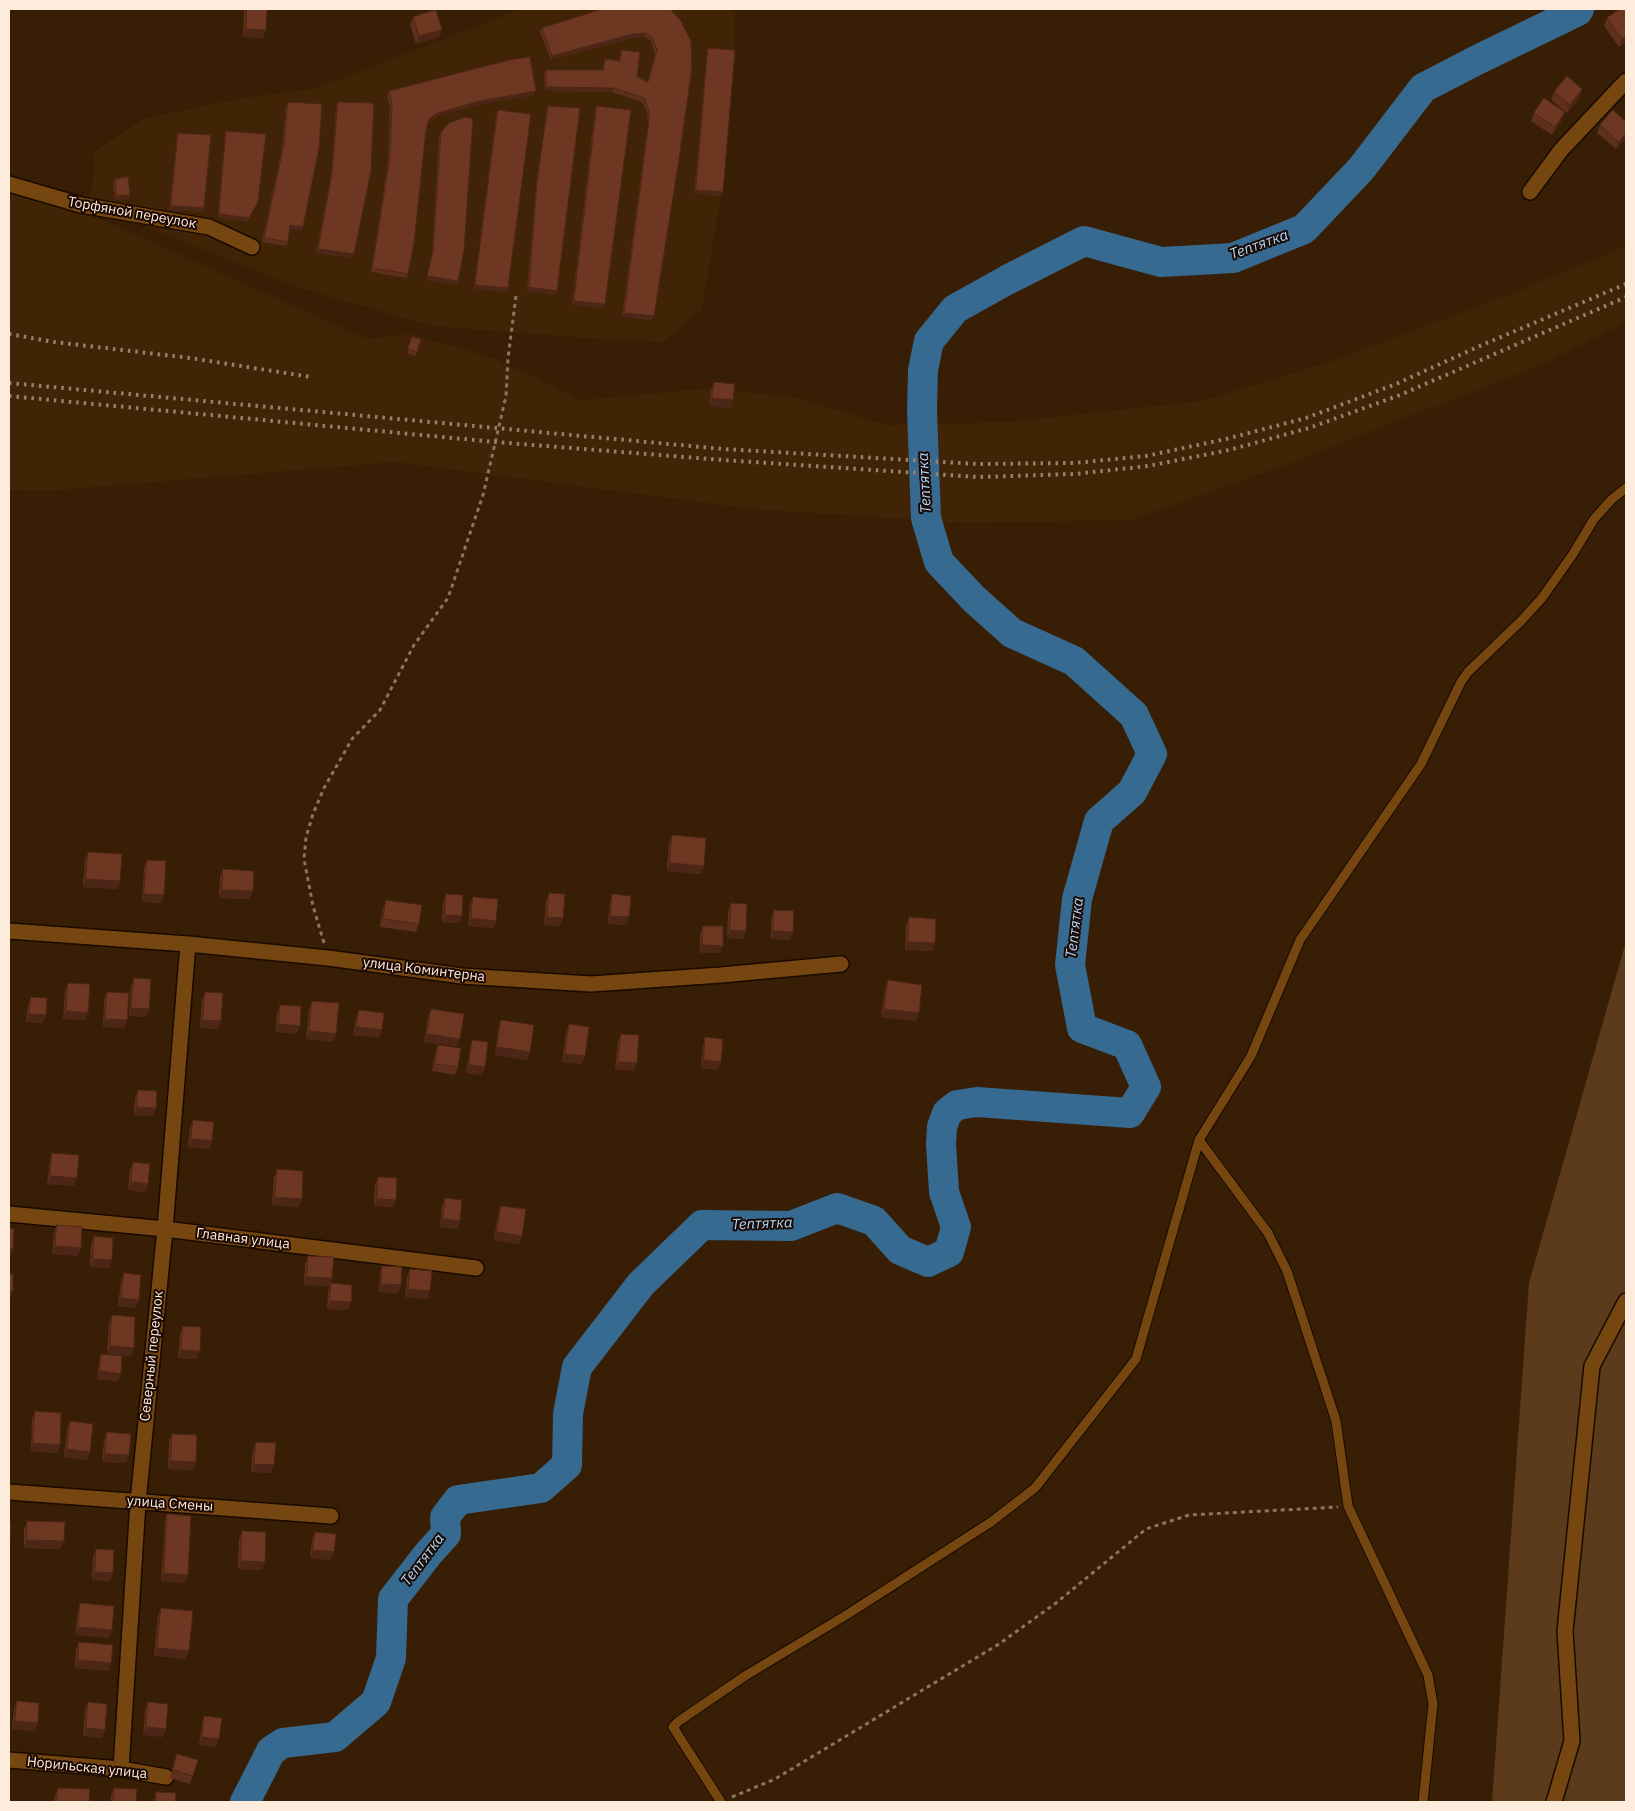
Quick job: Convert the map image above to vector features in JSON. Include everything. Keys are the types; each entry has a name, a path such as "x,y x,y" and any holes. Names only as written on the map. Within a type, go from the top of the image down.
{"street":[{"path":"1530,192 1561,150 1626,81"},
{"name":"Торфяной переулок","path":"9,184 81,205 209,227 252,248"},
{"name":"улица Коминтерна","path":"9,931 188,944 328,958 462,976 591,984 840,964"},
{"name":"Северный переулок","path":"121,1769 138,1502 165,1229 188,944"},
{"name":"Главная улица","path":"9,1214 165,1229 476,1268"},
{"path":"1554,1802 1572,1741 1565,1631 1592,1366 1626,1301"},
{"name":"улица Смены","path":"9,1492 331,1516"},
{"name":"Норильская улица","path":"9,1760 121,1769 166,1777"}],"lane":[{"path":"720,1802 673,1727 745,1676 848,1614 991,1522 1035,1488 1136,1359 1199,1140 1251,1056 1300,940 1421,764 1461,682 1468,672 1542,598 1573,554 1594,518 1612,499 1626,488"},
{"path":"1199,1140 1268,1233 1287,1271 1336,1421 1348,1506 1428,1675 1433,1704 1423,1802"}],"path":[{"path":"328,958 313,906 304,859 306,838 313,814 324,788 352,739 380,710 414,646 448,598 483,495 506,396 508,358 516,296"},
{"path":"720,1802 775,1779 1000,1644 1056,1603 1146,1530 1189,1515 1348,1506"}],"shaded area":[{"path":"521,9 730,9 735,14 734,54 721,196 702,309 663,342 432,326 293,286 89,203 94,172 93,152 146,118 244,98 317,88"},
{"path":"9,188 107,222 367,339 410,334 493,358 582,400 712,388 797,398 887,425 1010,422 1201,401 1330,362 1516,292 1626,246 1626,322 1542,364 1288,464 1131,520 964,523 753,509 395,462 46,491 9,490"},
{"path":"1626,941 1626,1802 1492,1802 1529,1283"}],"building":[{"path":"247,9 267,9 266,30 246,29"},
{"path":"603,9 671,10 681,21 691,41 692,68 654,316 624,313 649,119 648,108 644,98 614,88 546,87 546,70 603,70 605,59 620,61 621,50 640,52 637,77 648,82 657,50 652,37 646,33 633,34 552,56 542,28"},
{"path":"1620,9 1625,9 1626,11 1626,36 1622,39 1607,18"},
{"path":"436,10 442,30 419,36 413,17"},
{"path":"708,48 735,50 723,192 696,190"},
{"path":"530,57 536,91 480,101 438,113 429,119 426,130 414,243 408,274 372,268 390,157 392,104 389,91 509,60"},
{"path":"1567,76 1582,89 1570,105 1554,92"},
{"path":"1544,98 1565,112 1555,127 1534,113"},
{"path":"288,102 322,104 319,148 303,227 290,225 288,242 264,238 284,144"},
{"path":"338,102 374,103 371,171 354,254 318,249 332,173"},
{"path":"548,106 580,108 557,291 529,287 537,181"},
{"path":"597,106 631,110 605,304 574,301"},
{"path":"498,110 531,114 508,288 475,285"},
{"path":"1613,110 1626,122 1626,133 1619,142 1600,125"},
{"path":"466,117 473,119 464,251 458,281 427,276 433,251 441,132 449,123"},
{"path":"226,131 266,134 258,202 249,218 219,214"},
{"path":"178,133 211,135 204,208 171,206"},
{"path":"128,177 130,195 116,196 115,179"},
{"path":"412,337 421,339 417,352 408,349"},
{"path":"714,382 735,384 733,400 712,398"},
{"path":"672,835 706,838 704,866 670,863"},
{"path":"88,852 122,854 120,881 86,879"},
{"path":"147,860 166,861 164,895 144,894"},
{"path":"223,869 254,871 253,891 222,890"},
{"path":"549,893 565,894 563,918 547,917"},
{"path":"446,894 463,895 462,916 445,915"},
{"path":"612,894 631,896 629,917 611,916"},
{"path":"473,897 498,899 496,921 471,918"},
{"path":"386,900 422,905 419,924 383,919"},
{"path":"731,903 747,904 746,931 730,930"},
{"path":"774,910 794,911 793,932 773,931"},
{"path":"909,917 936,919 935,943 908,942"},
{"path":"703,926 723,926 723,946 702,945"},
{"path":"134,978 151,979 149,1009 131,1008"},
{"path":"888,980 922,985 919,1013 884,1009"},
{"path":"68,983 90,984 88,1013 66,1011"},
{"path":"107,992 129,993 127,1020 105,1019"},
{"path":"205,992 223,993 221,1021 203,1020"},
{"path":"31,997 47,998 46,1015 29,1014"},
{"path":"312,1001 339,1003 336,1034 309,1031"},
{"path":"280,1005 301,1006 300,1026 279,1024"},
{"path":"431,1009 464,1014 460,1039 427,1034"},
{"path":"359,1010 384,1013 382,1030 356,1027"},
{"path":"501,1020 534,1025 530,1052 497,1047"},
{"path":"569,1024 589,1027 585,1056 565,1054"},
{"path":"621,1034 639,1035 637,1063 618,1062"},
{"path":"705,1037 723,1039 721,1062 704,1060"},
{"path":"472,1040 488,1042 485,1067 469,1065"},
{"path":"438,1045 461,1048 458,1067 435,1064"},
{"path":"138,1090 157,1091 156,1108 137,1107"},
{"path":"193,1120 214,1122 212,1141 191,1139"},
{"path":"52,1153 79,1155 77,1178 50,1176"},
{"path":"133,1162 150,1164 148,1184 131,1182"},
{"path":"277,1169 303,1171 302,1199 275,1197"},
{"path":"378,1177 397,1178 396,1200 377,1199"},
{"path":"445,1198 462,1200 460,1221 443,1219"},
{"path":"501,1206 526,1209 522,1236 497,1232"},
{"path":"57,1225 82,1227 81,1248 55,1246"},
{"path":"9,1228 14,1229 13,1249 9,1249"},
{"path":"94,1236 113,1238 112,1260 93,1259"},
{"path":"308,1256 334,1257 332,1278 307,1277"},
{"path":"382,1266 402,1267 401,1285 381,1284"},
{"path":"410,1269 432,1271 430,1291 408,1289"},
{"path":"124,1273 141,1275 139,1300 121,1298"},
{"path":"9,1274 13,1274 13,1291 9,1291"},
{"path":"331,1283 352,1285 351,1302 330,1301"},
{"path":"112,1315 135,1317 134,1348 110,1346"},
{"path":"183,1326 201,1327 200,1351 181,1350"},
{"path":"101,1354 122,1356 121,1374 100,1371"},
{"path":"35,1411 61,1413 60,1445 33,1443"},
{"path":"70,1421 93,1424 90,1452 67,1449"},
{"path":"107,1432 131,1434 129,1455 105,1454"},
{"path":"172,1434 197,1435 196,1462 171,1461"},
{"path":"256,1442 276,1443 274,1465 254,1464"},
{"path":"167,1514 191,1516 188,1575 164,1573"},
{"path":"27,1521 65,1522 64,1541 27,1540"},
{"path":"9,1526 11,1526 10,1540 9,1540"},
{"path":"242,1531 266,1532 265,1562 241,1561"},
{"path":"315,1532 336,1534 334,1552 313,1550"},
{"path":"96,1549 114,1550 113,1573 95,1572"},
{"path":"80,1603 114,1606 112,1630 78,1627"},
{"path":"161,1608 193,1611 189,1651 157,1648"},
{"path":"79,1642 113,1645 111,1663 78,1660"},
{"path":"17,1701 39,1703 38,1723 15,1721"},
{"path":"88,1702 107,1704 105,1730 86,1728"},
{"path":"148,1702 168,1704 166,1729 146,1727"},
{"path":"204,1716 222,1718 219,1739 202,1737"},
{"path":"177,1754 198,1760 193,1776 173,1770"},
{"path":"58,1788 90,1789 89,1802 57,1802"},
{"path":"114,1788 137,1789 136,1802 114,1802"},
{"path":"156,1792 176,1793 175,1802 156,1802"}],"waterway":[{"name":"Тептятка","path":"245,1802 271,1751 283,1743 335,1737 376,1702 391,1658 393,1599 446,1534 445,1517 458,1500 541,1488 567,1465 568,1414 577,1367 641,1284 702,1225 791,1226 837,1208 874,1221 900,1250 928,1262 949,1252 956,1227 944,1192 941,1144 942,1127 947,1113 957,1105 977,1102 1130,1113 1146,1087 1127,1045 1082,1028 1070,965 1077,899 1099,821 1132,792 1152,754 1134,715 1074,661 1012,633 974,599 939,562 926,518 922,411 923,370 929,341 955,309 1084,241 1161,262 1233,258 1304,229 1361,169 1423,88 1579,9"}],"railway":[{"path":"9,383 723,449 978,464 1074,463 1146,456 1226,439 1306,418 1396,384 1626,284"},
{"path":"9,396 495,442 723,460 978,477 1075,474 1148,466 1229,450 1309,428 1400,395 1626,297"},
{"path":"9,334 54,342 190,358 311,377"}]}
